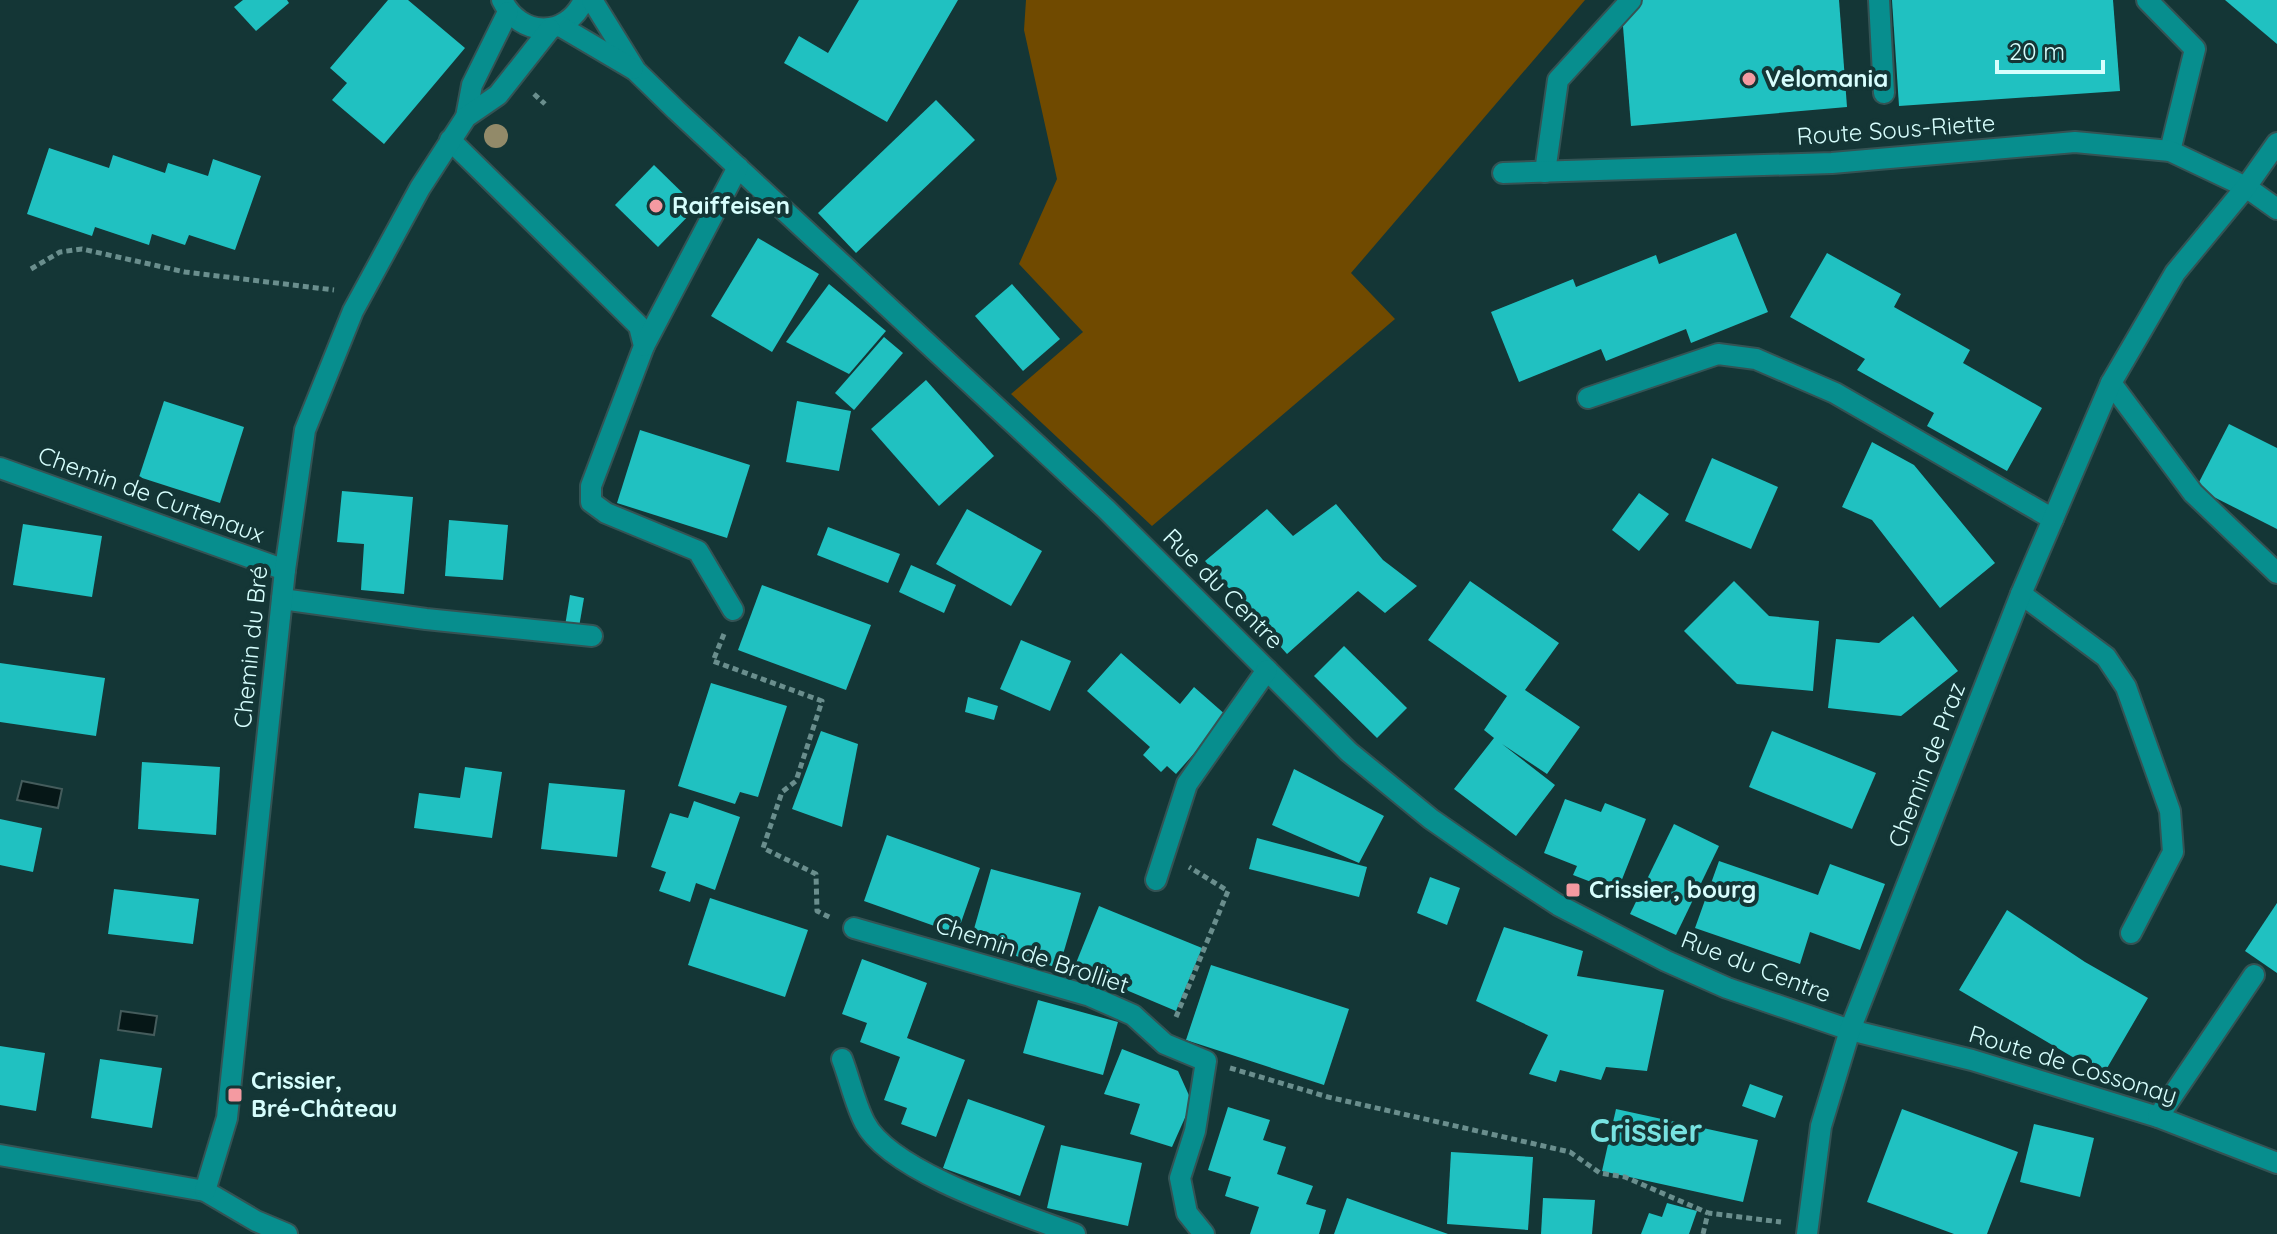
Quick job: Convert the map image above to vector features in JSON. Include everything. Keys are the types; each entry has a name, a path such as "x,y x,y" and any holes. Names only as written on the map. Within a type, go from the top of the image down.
{"street":[{"name":"Chemin du Bré","path":"205,1191 227,1118 285,570 305,430 353,311 450,140 466,117 498,95 555,28 577,14 584,0"},
{"name":"Rue du Centre","path":"592,0 636,71 1106,509 1349,752 1431,819 1558,905 1666,961 1727,988 1850,1030"},
{"path":"1545,172 1558,80 1631,0"},
{"path":"1879,0 1884,93"},
{"path":"2147,0 2195,49 2170,151"},
{"name":"Chemin du Bré","path":"466,117 472,85 505,6"},
{"name":"Rue du Centre","path":"505,6 520,23 555,28 636,71"},
{"path":"450,140 639,326 644,346"},
{"name":"Route Sous-Riette","path":"1503,173 1832,163 2075,142 2170,151 2246,187 2277,209"},
{"name":"Chemin de Praz","path":"1799,1228 1821,1126 1850,1030 2021,594 2111,383 2175,273 2246,187 2277,143"},
{"path":"733,610 698,551 606,513 591,502 591,486 644,346 738,167"},
{"path":"1588,398 1718,354 1756,359 1835,393 2053,519"},
{"path":"2111,383 2193,493 2277,573"},
{"name":"Chemin de Curtenaux","path":"0,468 285,570"},
{"path":"2021,594 2106,657 2126,687 2170,811 2173,852 2131,933"},
{"path":"282,599 426,619 592,636"},
{"path":"1156,880 1187,784 1267,670"},
{"name":"Chemin de Brolliet","path":"854,928 1090,996 1133,1015 1165,1044 1206,1061"},
{"path":"2158,1117 2254,975"},
{"name":"Route de Cossonay","path":"1850,1030 1972,1060 2158,1117 2277,1163"},
{"path":"842,1059 866,1125 884,1147 912,1166 993,1204 1075,1234"},
{"path":"1204,1234 1187,1213 1180,1178 1195,1131 1206,1061"},
{"path":"0,1155 205,1191 256,1221 287,1234"}],"path":[{"path":"31,269 60,252 82,249 185,272 339,290"},
{"path":"733,610 713,661 822,701 796,781 782,792 763,848 816,874 817,911 854,928"},
{"path":"1165,851 1228,891 1165,1044"},
{"path":"1206,1061 1328,1097 1570,1152 1600,1173 1625,1177 1708,1213 1799,1228"},
{"path":"1703,1234 1708,1213"}],"shaded area":[{"path":"1026,0 1585,0 1351,273 1395,319 1152,526 1011,394 1083,332 1019,264 1057,179 1024,30"},
{"path":"22,781 62,789 58,808 17,800"},
{"path":"121,1011 157,1016 154,1035 118,1030"}],"building":[{"path":"243,0 287,0 289,3 256,31 234,7"},
{"path":"388,0 408,0 465,48 384,144 332,100 347,83 330,68"},
{"path":"859,0 958,0 887,122 784,63 799,36 828,53"},
{"path":"1638,0 1839,0 1847,107 1631,126 1622,14"},
{"path":"1892,0 2113,0 2120,91 1899,106"},
{"path":"2225,0 2277,0 2277,44"},
{"path":"936,100 975,140 856,253 818,213"},
{"path":"49,148 109,168 113,155 165,173 168,163 208,176 213,159 261,176 235,250 189,235 185,245 152,234 149,245 95,227 92,236 27,214"},
{"name":"Raiffeisen","path":"654,165 697,207 658,247 615,205"},
{"path":"1736,233 1768,312 1691,343 1686,329 1606,361 1601,349 1519,382 1491,312 1573,279 1576,287 1656,255 1659,264"},
{"path":"758,238 819,274 772,352 711,316"},
{"path":"1827,253 1901,294 1894,307 1970,350 1963,363 2042,408 2007,471 1927,426 1934,413 1857,370 1865,359 1790,317"},
{"path":"829,284 886,331 849,374 786,342"},
{"path":"1012,284 1060,339 1023,371 975,316"},
{"path":"884,337 903,353 854,410 835,393"},
{"path":"926,380 994,456 939,506 871,429"},
{"path":"164,401 244,427 220,503 139,477"},
{"path":"797,401 851,411 839,471 786,462"},
{"path":"2229,424 2277,448 2277,529 2196,488"},
{"path":"640,430 750,465 727,538 617,503"},
{"path":"1872,442 1914,465 1995,563 1940,608 1872,520 1842,507"},
{"path":"1712,458 1778,487 1751,549 1685,521"},
{"path":"342,491 413,497 404,594 361,590 364,544 337,542"},
{"path":"1639,493 1669,514 1639,551 1612,530"},
{"path":"1336,504 1383,560 1417,586 1385,613 1358,591 1287,654 1205,561 1267,509 1293,536"},
{"path":"967,509 1042,551 1011,606 936,564"},
{"path":"449,520 508,525 503,580 445,576"},
{"path":"23,524 102,536 92,597 13,585"},
{"path":"828,527 900,554 888,583 817,555"},
{"path":"911,565 956,585 944,613 899,592"},
{"path":"1470,581 1559,643 1525,690 1580,727 1547,774 1502,744 1555,785 1516,836 1454,789 1494,738 1484,730 1507,696 1428,640"},
{"path":"1734,581 1769,616 1819,621 1813,691 1737,684 1684,631"},
{"path":"762,585 871,625 846,690 738,650"},
{"path":"570,595 584,598 579,627 565,626"},
{"path":"1913,616 1958,671 1901,716 1828,708 1836,639 1879,643"},
{"path":"1021,640 1071,661 1050,711 1000,689"},
{"path":"1344,646 1407,708 1377,738 1314,676"},
{"path":"1121,653 1180,704 1194,687 1227,716 1176,774 1167,766 1161,772 1143,755 1150,747 1087,691"},
{"path":"0,663 105,678 96,736 0,722"},
{"path":"711,683 787,706 758,797 740,792 735,804 678,786"},
{"path":"968,697 998,706 994,720 965,712"},
{"path":"821,731 858,744 842,827 792,809"},
{"path":"1772,731 1876,773 1852,829 1749,787"},
{"path":"142,762 220,767 216,835 138,829"},
{"path":"465,767 502,772 492,838 414,828 419,793 460,798"},
{"path":"1294,769 1384,816 1359,863 1272,825"},
{"path":"549,783 625,790 617,857 541,849"},
{"path":"1565,799 1601,812 1605,803 1646,819 1617,892 1573,875 1577,866 1544,853"},
{"path":"694,801 740,817 715,890 696,883 690,902 659,891 666,872 651,867 670,813 688,818"},
{"path":"0,819 42,828 33,872 0,865"},
{"path":"1674,824 1719,846 1676,935 1630,914"},
{"path":"887,835 980,868 957,934 864,901"},
{"path":"1257,838 1367,867 1359,897 1249,869"},
{"path":"1719,861 1818,895 1830,864 1885,884 1860,950 1810,932 1800,964 1695,928"},
{"path":"991,869 1081,893 1059,968 970,943"},
{"path":"1430,877 1460,888 1447,925 1417,913"},
{"path":"114,889 199,899 193,944 108,934"},
{"path":"710,898 808,930 785,997 688,965"},
{"path":"2277,903 2277,973 2245,951"},
{"path":"1099,906 1202,948 1176,1011 1074,968"},
{"path":"2007,910 2085,962 2148,998 2103,1075 1959,990"},
{"path":"1504,927 1583,951 1577,976 1664,990 1647,1071 1606,1067 1601,1080 1560,1070 1556,1082 1529,1074 1548,1035 1476,1001"},
{"path":"862,959 927,983 907,1038 965,1060 936,1137 901,1124 907,1108 884,1100 900,1057 860,1042 867,1023 842,1014"},
{"path":"1211,965 1349,1009 1324,1085 1186,1040"},
{"path":"1038,1000 1118,1022 1103,1075 1023,1053"},
{"path":"0,1046 45,1053 36,1111 0,1105"},
{"path":"1122,1049 1178,1071 1192,1102 1172,1147 1130,1134 1140,1104 1104,1094"},
{"path":"100,1059 162,1068 152,1128 91,1118"},
{"path":"1750,1084 1783,1096 1775,1118 1742,1106"},
{"path":"968,1099 1045,1126 1020,1196 943,1168"},
{"path":"1228,1107 1270,1120 1263,1140 1286,1147 1277,1174 1313,1186 1306,1204 1326,1210 1319,1234 1250,1234 1259,1207 1225,1196 1231,1177 1208,1170"},
{"path":"1616,1109 1758,1140 1743,1202 1602,1171"},
{"path":"1902,1109 2018,1152 1987,1234 1954,1234 1867,1202"},
{"path":"2034,1124 2094,1138 2080,1197 2020,1182"},
{"path":"1061,1145 1142,1163 1128,1226 1047,1208"},
{"path":"1451,1152 1533,1157 1528,1230 1447,1224"},
{"path":"1347,1198 1448,1234 1334,1234"},
{"path":"1543,1198 1595,1200 1592,1234 1541,1234"},
{"path":"1667,1203 1697,1211 1689,1234 1641,1234 1649,1213 1662,1217"}],"place":[{"name":"Velomania","path":"1749,79"},
{"name":"Raiffeisen","path":"656,206"},
{"name":"Crissier, bourg","path":"1573,890"},
{"name":"Crissier, Bré-Château","path":"235,1095"}],"district":[{"name":"Crissier","path":"1646,1131"}]}
